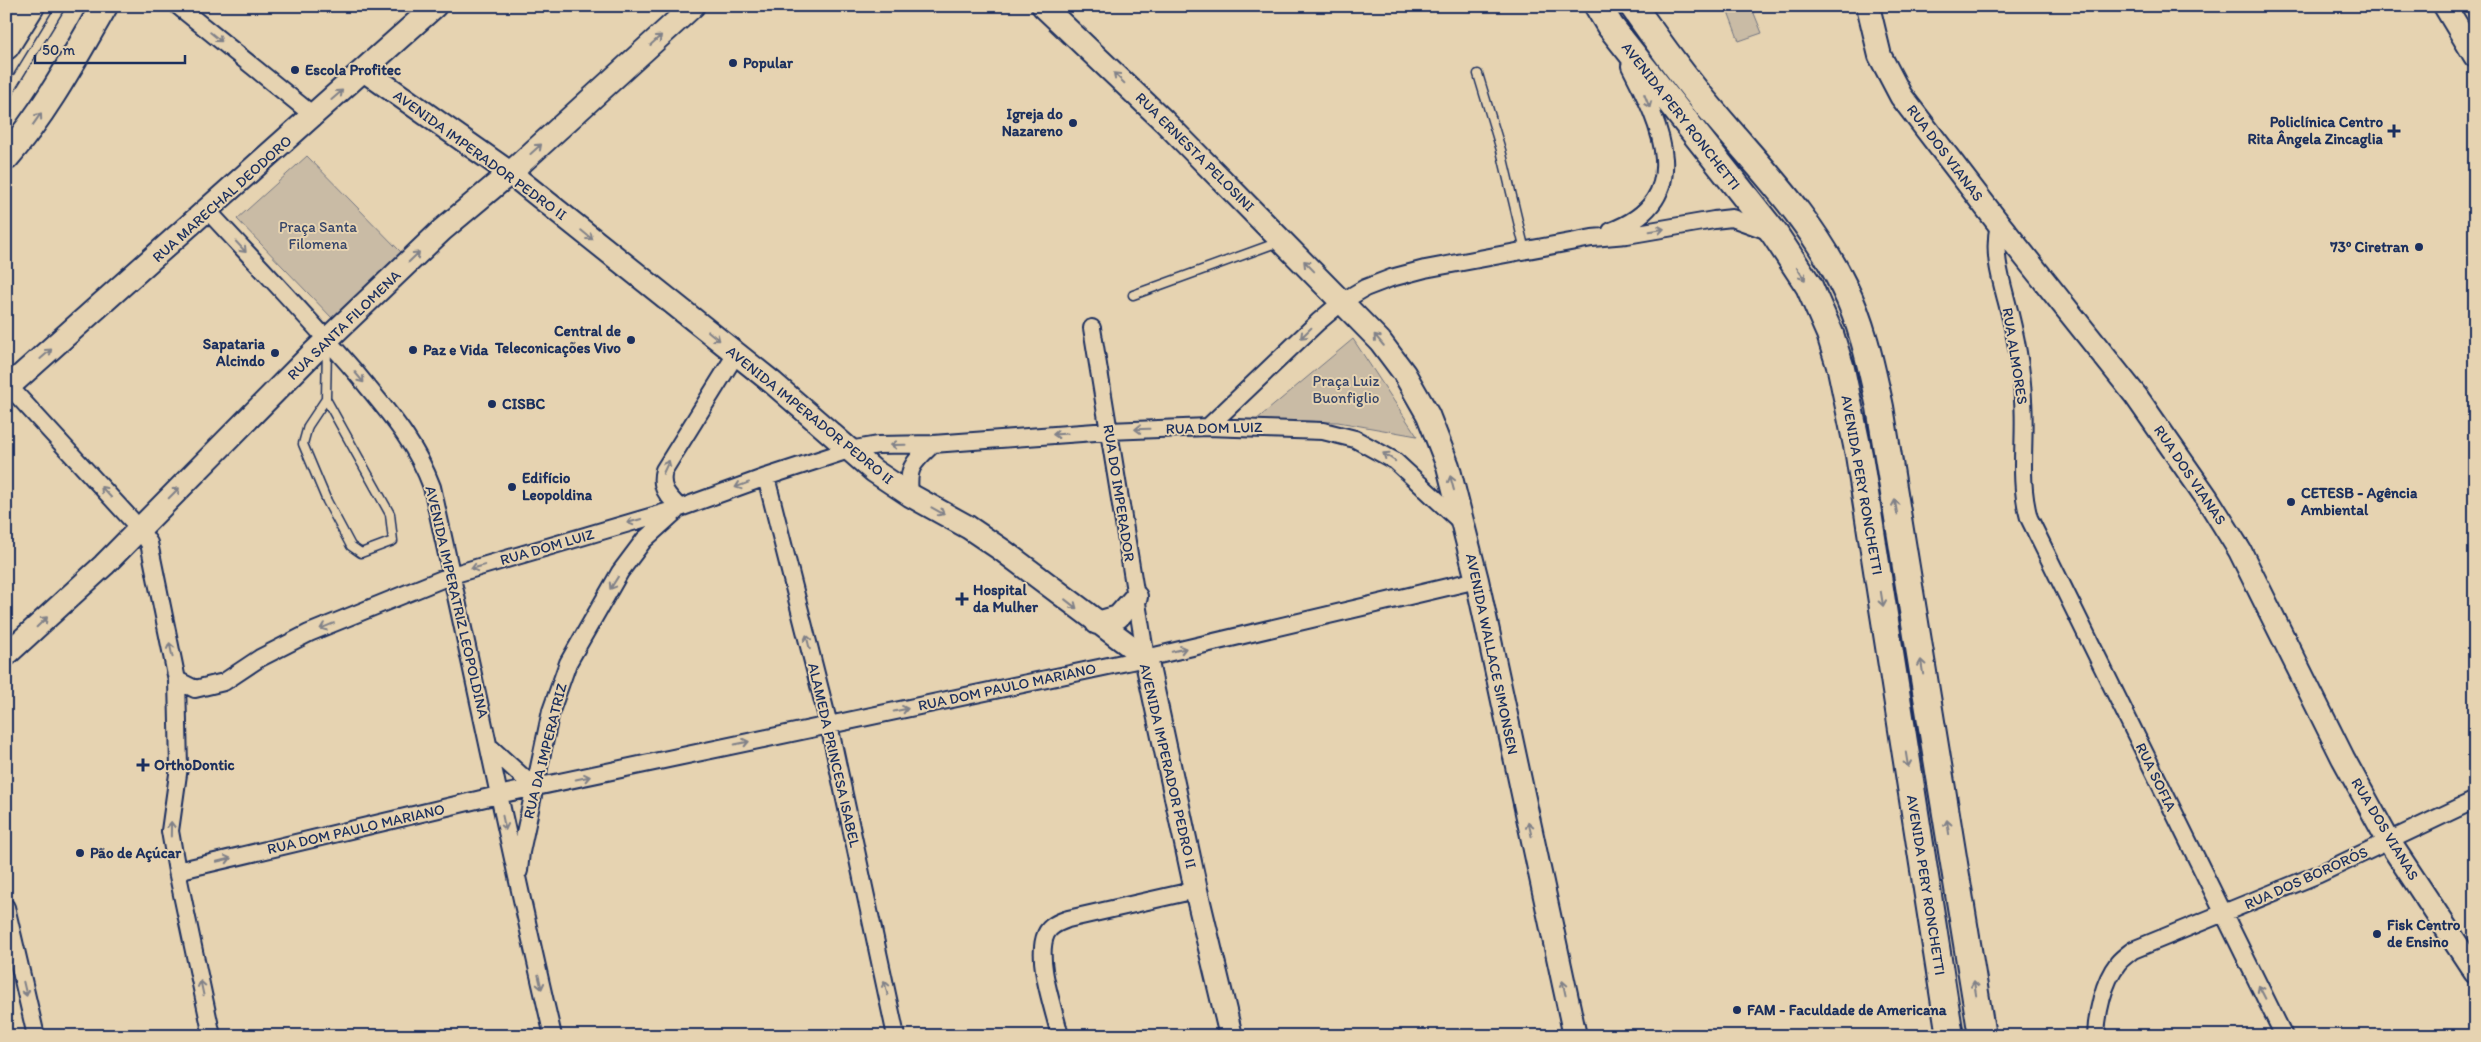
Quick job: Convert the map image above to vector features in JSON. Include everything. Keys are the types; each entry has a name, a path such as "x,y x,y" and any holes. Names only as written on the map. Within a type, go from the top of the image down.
{"main road":[{"path":"6,46 31,6"},
{"path":"6,157 47,104 104,6"},
{"name":"AVENIDA PERY RONCHETTI","path":"1633,6 1681,73 1776,184 1805,222 1825,251 1856,314 1869,356 1880,407 1982,1036"},
{"name":"AVENIDA PERY RONCHETTI","path":"1604,16 1774,234 1809,286 1830,334 1841,369 1859,455 1950,1036"}],"street":[{"path":"178,6 314,116"},
{"name":"RUA MARECHAL DEODORO","path":"7,386 208,211 435,6"},
{"name":"RUA SANTA FILOMENA","path":"6,655 139,528 327,339 442,230 510,173 693,6"},
{"name":"RUA ERNESTA PELOSINI","path":"1044,6 1164,121 1343,301"},
{"name":"RUA DOS VIANAS","path":"1868,6 1880,56 1888,75 1912,110 1999,224 2136,396 2207,498 2244,559 2343,758 2388,840 2475,972"},
{"path":"2447,7 2475,56"},
{"path":"1592,238 1628,225 1640,218 1658,196 1664,183 1665,156 1659,131 1643,91 1604,16"},
{"name":"AVENIDA IMPERADOR PEDRO II","path":"365,71 510,173 736,354 849,450 910,495 968,527 1002,550 1146,658 1196,890 1231,1036"},
{"name":"AVENIDA IMPERATRIZ LEOPOLDINA","path":"208,211 327,339 408,436 419,455 432,487 491,748 498,796 553,1036"},
{"path":"1208,426 1318,322 1343,301 1365,288 1391,278 1592,238 1732,218 1746,221 1774,234"},
{"name":"RUA ALMORES","path":"1999,224 1995,254 2011,321 2022,380 2024,421 2022,489 2029,518"},
{"name":"AVENIDA WALLACE SIMONSEN","path":"1343,301 1385,347 1404,374 1428,415 1448,466 1477,580 1575,1036"},
{"name":"RUA DO IMPERADOR","path":"1092,328 1146,658"},
{"path":"680,508 664,491 662,484 664,470 736,354"},
{"path":"7,386 139,528 150,543 177,680 179,767 170,831 212,1036"},
{"name":"RUA DOM LUIZ","path":"177,680 195,689 224,682 260,658 310,633 452,575 680,508 766,476 849,450 878,445 933,444 1208,426 1323,431 1356,439 1395,461 1464,525"},
{"path":"910,495 908,477 910,467 933,444"},
{"name":"ALAMEDA PRINCESA ISABEL","path":"766,476 829,725 896,1036"},
{"name":"RUA DA IMPERATRIZ","path":"518,885 521,852 551,711 568,663 620,572 644,540 680,508"},
{"name":"RUA SOFIA","path":"2029,518 2284,1036"},
{"name":"RUA DOM PAULO MARIANO","path":"177,872 498,796 1146,658 1477,580"},
{"path":"1097,623 1118,618 1136,598"},
{"path":"491,748 535,788"},
{"name":"RUA DOS BORORÓS","path":"2096,1036 2096,1020 2109,979 2118,963 2133,950 2318,874 2475,800"},
{"path":"1060,1036 1045,970 1043,949 1047,932 1056,924 1068,919 1196,890"},
{"path":"6,908 36,1036"}],"lane":[{"path":"6,96 61,6"},
{"path":"1478,74 1501,150 1525,251"},
{"path":"1132,295 1284,241"},
{"path":"326,399 308,426 302,444 327,500 351,546 361,553 393,541 390,514 326,399 327,339"}],"green space":[{"path":"1726,6 1751,6 1762,33 1739,41"},
{"name":"Praça Santa Filomena","path":"307,156 401,252 332,318 237,219"},
{"name":"Praça Luiz Buonfiglio","path":"1353,339 1417,436 1338,422 1256,420"}],"place":[{"name":"Popular","path":"733,63"},
{"name":"Escola Profitec","path":"295,70"},
{"name":"Igreja do Nazareno","path":"1073,123"},
{"name":"Policlínica Centro Rita Ângela Zincaglia","path":"2394,131"},
{"name":"73º Ciretran","path":"2419,247"},
{"name":"Central de Teleconicações Vivo","path":"631,340"},
{"name":"Paz e Vida","path":"413,350"},
{"name":"Sapataria Alcindo","path":"275,353"},
{"name":"CISBC","path":"492,404"},
{"name":"Edifício Leopoldina","path":"512,487"},
{"name":"CETESB - Agência Ambiental","path":"2291,502"},
{"name":"Hospital da Mulher","path":"962,599"},
{"name":"OrthoDontic","path":"143,765"},
{"name":"Pão de Açúcar","path":"80,853"},
{"name":"Fisk Centro de Ensino","path":"2377,934"},
{"name":"FAM - Faculdade de Americana","path":"1737,1010"}]}
